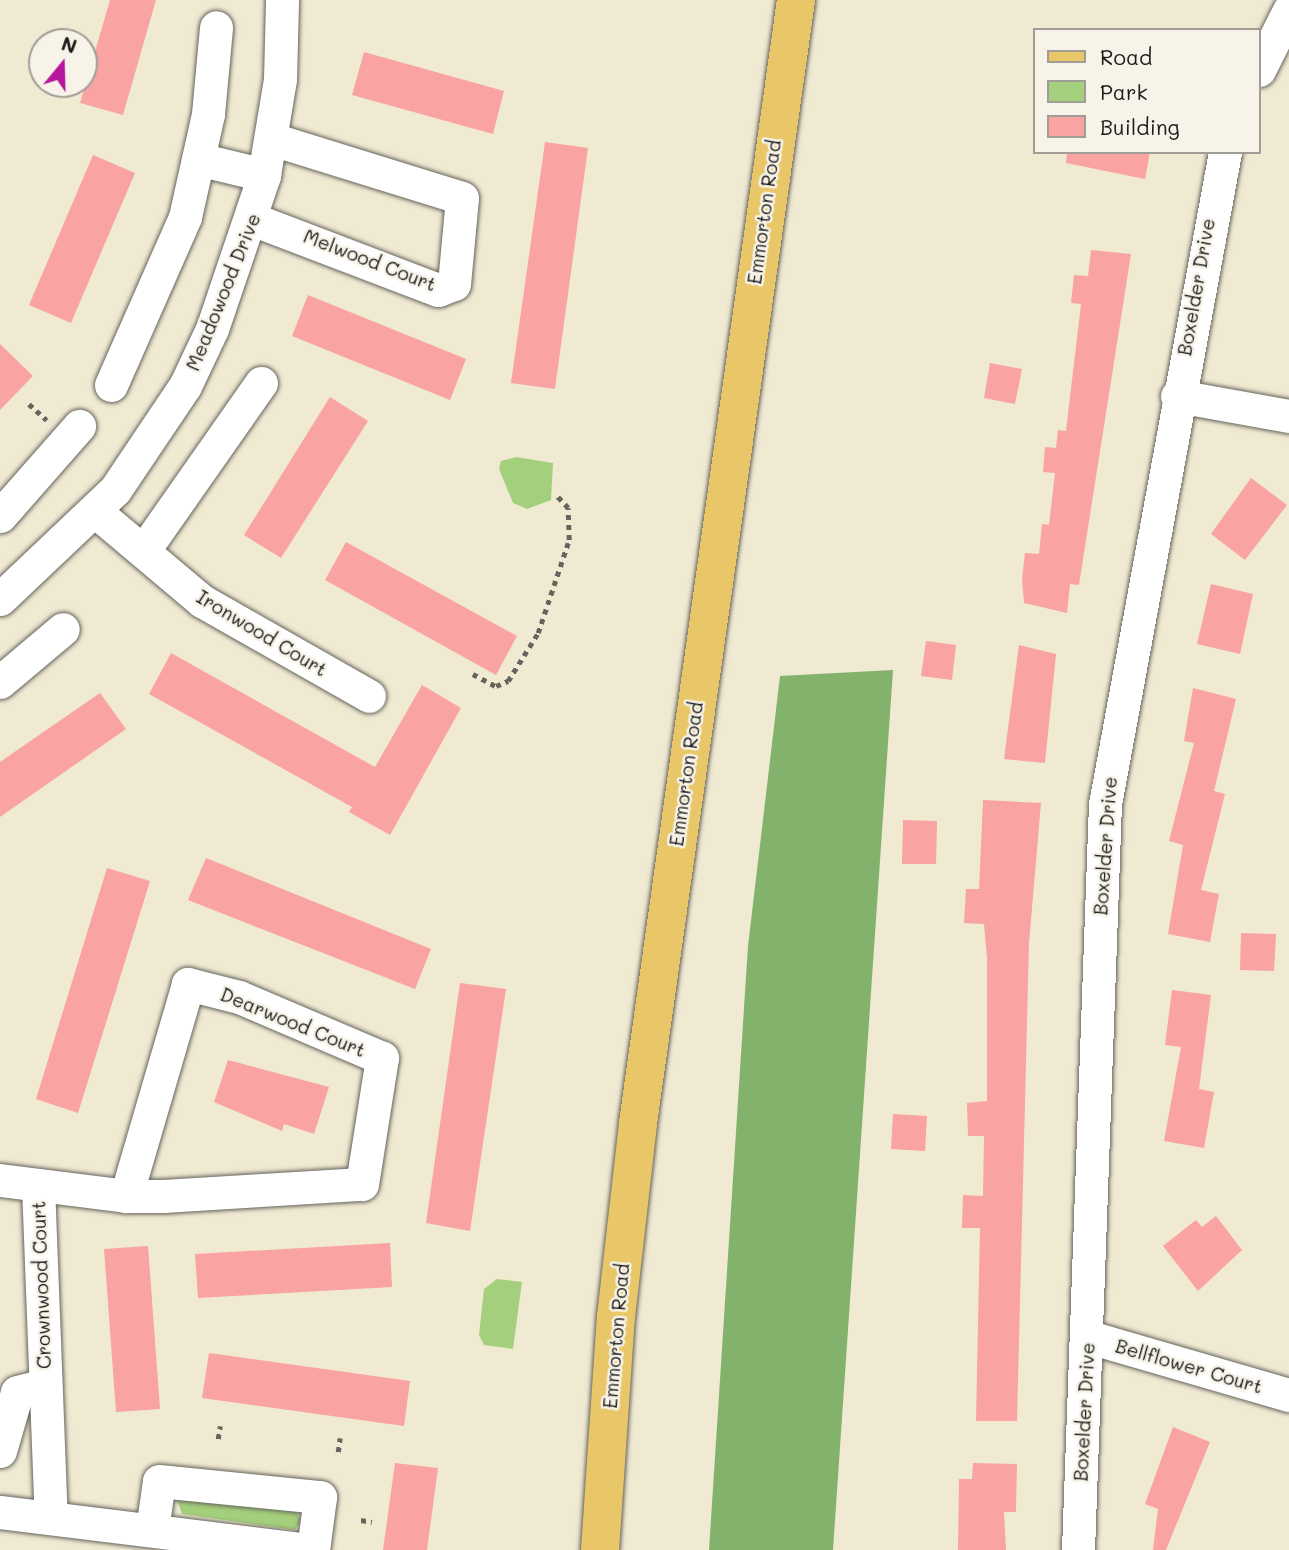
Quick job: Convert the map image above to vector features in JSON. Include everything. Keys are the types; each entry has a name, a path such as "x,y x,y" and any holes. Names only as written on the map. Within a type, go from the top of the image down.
{"main road":[{"name":"Emmorton Road","path":"600,1550 616,1317 638,1123 796,0"}],"street":[{"name":"Meadowood Drive","path":"0,599 95,511 185,386 252,219 264,175 271,139 282,0"},
{"path":"1261,66 1289,10"},
{"path":"111,385 165,274 198,159 216,27"},
{"name":"Melwood Court","path":"252,219 438,290 454,284 462,198 271,139"},
{"name":"Boxelder Drive","path":"1078,1550 1089,1337 1105,804 1177,396 1225,154"},
{"path":"198,159 264,175"},
{"path":"144,550 261,383"},
{"path":"1177,396 1289,416"},
{"path":"0,516 79,426"},
{"name":"Ironwood Court","path":"95,511 202,601 369,696"},
{"path":"0,682 63,629"},
{"name":"Dearwood Court","path":"0,1180 126,1196 362,1184 382,1058 239,997 188,984 126,1196"},
{"name":"Crownwood Court","path":"38,1185 51,1517"},
{"name":"Bellflower Court","path":"1089,1337 1289,1395"},
{"name":"Crownwood Court","path":"0,1451 16,1392 45,1385"},
{"path":"0,1513 312,1550 320,1497 159,1481 152,1530"}],"path":[{"path":"29,404 37,412"},
{"path":"474,674 496,686 508,681 538,633 569,540 568,508 555,494"},
{"path":"218,1439 220,1426"},
{"path":"338,1452 340,1438"},
{"path":"361,1520 372,1521"}],"green space":[{"path":"516,457 553,463 551,500 527,509 513,503 499,469 501,461"},
{"path":"893,670 833,1550 709,1550 748,946 780,676"},
{"path":"497,1279 522,1282 513,1349 484,1345 479,1335 484,1289"},
{"path":"176,1497 295,1510 302,1521 295,1530 182,1514"}],"building":[{"path":"110,0 156,0 123,115 80,103 81,98 98,98 98,41"},
{"path":"364,52 504,91 493,134 352,95"},
{"path":"545,142 588,148 555,389 511,383"},
{"path":"1067,154 1150,154 1145,179 1066,163"},
{"path":"93,155 135,173 71,323 29,305"},
{"path":"1091,250 1131,254 1079,585 1070,584 1067,613 1024,603 1022,579 1025,553 1039,554 1042,524 1049,525 1055,473 1043,472 1045,447 1056,448 1058,430 1066,431 1081,304 1071,303 1074,275 1088,276"},
{"path":"308,295 466,359 450,400 292,336"},
{"path":"0,344 33,376 0,410"},
{"path":"990,363 1022,369 1015,404 984,398"},
{"path":"330,397 368,421 281,558 244,535"},
{"path":"1251,478 1287,505 1245,560 1211,534"},
{"path":"346,542 517,636 496,675 325,580"},
{"path":"1211,584 1253,594 1240,654 1197,644"},
{"path":"926,641 956,645 952,680 921,676"},
{"path":"1019,645 1056,654 1045,763 1004,759"},
{"path":"171,653 375,767 422,685 461,708 390,835 349,812 352,807 149,694"},
{"path":"1193,688 1236,699 1214,791 1225,794 1201,890 1219,894 1210,942 1168,934 1183,845 1169,841 1194,743 1184,741"},
{"path":"100,693 126,729 0,817 0,762"},
{"path":"983,800 1041,803 1029,943 1017,1421 976,1421 980,1228 962,1228 963,1195 983,1196 984,1136 968,1136 967,1103 987,1101 987,958 984,924 964,923 966,889 979,889"},
{"path":"903,820 937,821 936,864 902,864"},
{"path":"206,858 431,949 415,989 188,900"},
{"path":"107,868 150,881 78,1113 36,1099"},
{"path":"1241,933 1276,934 1274,971 1240,970"},
{"path":"460,983 506,989 470,1231 426,1223"},
{"path":"1172,990 1211,995 1199,1089 1214,1092 1204,1148 1164,1141 1181,1047 1165,1045"},
{"path":"228,1060 329,1087 314,1134 284,1124 282,1131 214,1102"},
{"path":"893,1114 927,1116 925,1151 891,1149"},
{"path":"1216,1216 1242,1250 1198,1291 1163,1246 1196,1220 1202,1227"},
{"path":"390,1243 392,1287 198,1298 195,1254"},
{"path":"148,1246 160,1409 116,1412 104,1249"},
{"path":"209,1353 410,1381 404,1426 202,1398"},
{"path":"1173,1427 1210,1442 1166,1550 1153,1550 1158,1509 1145,1504"},
{"path":"395,1463 438,1468 427,1550 383,1550"},
{"path":"973,1463 1017,1464 1016,1512 1004,1512 1006,1550 958,1550 959,1479 972,1479"}]}
